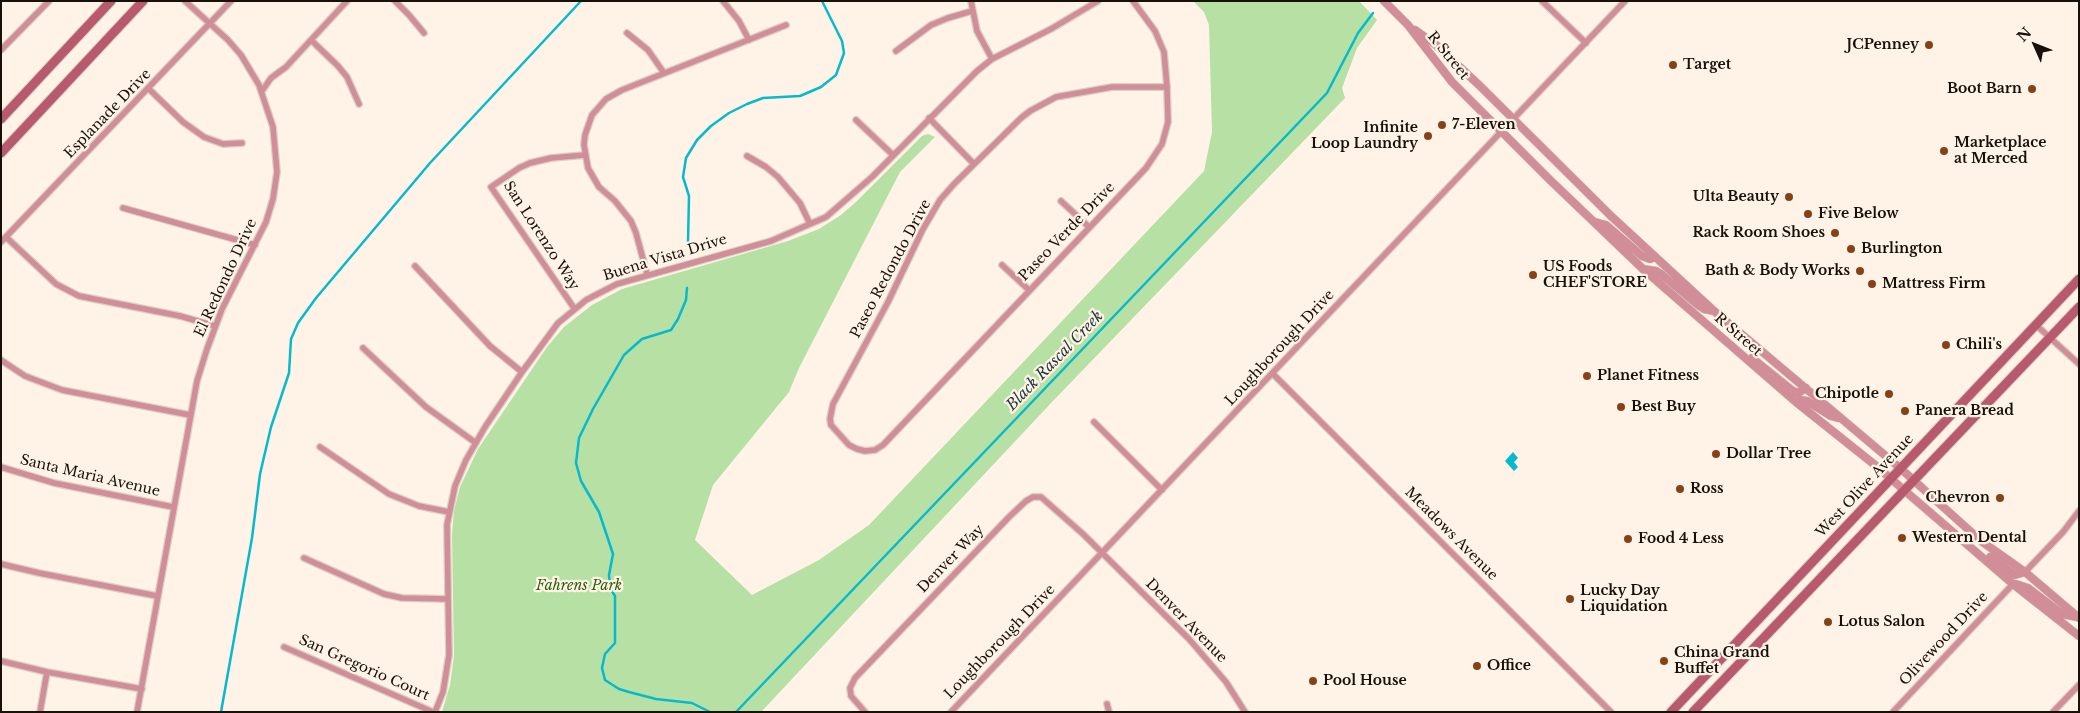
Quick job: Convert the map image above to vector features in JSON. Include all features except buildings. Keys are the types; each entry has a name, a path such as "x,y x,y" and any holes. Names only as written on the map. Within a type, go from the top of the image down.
{"main road":[{"path":"1,119 111,1"},
{"path":"1,153 144,1"},
{"name":"West Olive Avenue","path":"1670,712 2079,279"},
{"path":"1693,712 2079,307"}],"street":[{"path":"1,50 49,1"},
{"name":"El Redondo Drive","path":"137,712 197,381 215,326 270,211 277,172 273,127 262,91 240,55 211,23 185,1"},
{"name":"Esplanade Drive","path":"4,240 231,1"},
{"path":"262,91 272,78 286,67 348,1"},
{"path":"395,1 424,33"},
{"path":"723,1 739,21 749,40"},
{"path":"971,1 977,31 992,59"},
{"name":"Buena Vista Drive","path":"434,712 443,692 448,669 450,640 447,543 449,512 459,474 476,443 549,333 574,308 604,289 647,274 771,241 826,217 893,156 929,118 992,59 1051,29 1098,1"},
{"name":"Paseo Verde Drive","path":"883,445 1146,168 1162,144 1168,122 1164,52 1155,31 1133,1"},
{"name":"R Street","path":"1384,1 1408,25 1452,82 1643,270 1796,402 1891,478 2013,584 2079,636"},
{"path":"1542,1 1586,43"},
{"name":"Loughborough Drive","path":"953,711 1625,1"},
{"path":"896,51 931,25 972,11"},
{"path":"647,274 631,221 593,178 585,155 585,134 588,124 598,107 615,93 786,25"},
{"name":"R Street","path":"1408,25 1436,45 1513,118 1570,176 1714,311 1900,468 1981,542 2025,572 2078,618"},
{"path":"627,32 648,50 664,73"},
{"path":"311,40 338,66 360,104"},
{"name":"Paseo Redondo Drive","path":"883,445 875,450 865,451 854,449 849,445 831,425 830,419 833,404 933,212 954,184 1020,118 1056,97 1112,87 1167,87"},
{"path":"149,89 183,122 204,137 223,144 242,143"},
{"path":"929,118 974,164"},
{"path":"856,120 893,156"},
{"name":"San Lorenzo Way","path":"574,308 491,187 519,168 530,163 551,158 585,155"},
{"path":"746,156 766,167 778,177 800,204 810,224"},
{"path":"1061,201 1089,227"},
{"path":"123,208 255,245"},
{"path":"1593,221 1606,225 1642,256 1650,259 1655,257"},
{"path":"4,240 56,284 78,296 180,316 215,326"},
{"path":"1002,264 1029,290"},
{"path":"415,266 490,346 522,372"},
{"path":"1643,270 1656,271 1698,305 1704,309 1714,311"},
{"path":"2036,324 2079,364"},
{"path":"363,348 426,407 476,443"},
{"path":"1743,356 1754,358 1793,391 1798,393 1806,388"},
{"path":"1,360 25,376 62,390 190,415"},
{"name":"Meadows Avenue","path":"1273,374 1611,712"},
{"path":"1796,402 1807,401 1831,416 1840,418"},
{"path":"1094,422 1162,490"},
{"path":"320,447 389,494 414,504 449,512"},
{"name":"Santa Maria Avenue","path":"1,467 51,483 173,507"},
{"name":"Denver Way","path":"865,712 851,696 850,688 855,678 1026,501 1033,497 1041,496 1102,553"},
{"path":"1979,553 1988,556 2015,575 2025,572 2079,512"},
{"name":"Denver Avenue","path":"1102,553 1190,639 1226,682 1245,712"},
{"path":"304,558 384,594 402,598 448,599"},
{"path":"1,564 39,574 157,596"},
{"path":"2013,584 2028,588 2062,614 2078,618"},
{"name":"Olivewood Drive","path":"1893,712 2013,584"},
{"name":"San Gregorio Court","path":"284,646 434,712"},
{"path":"1,661 47,672 142,689"},
{"path":"40,712 47,672"},
{"path":"2053,712 2079,685"},
{"path":"1107,704 1109,712"}],"green space":[{"name":"Fahrens Park","path":"1193,1 1359,1 1377,20 1357,48 1342,88 1345,98 1052,402 761,712 442,712 450,685 454,656 452,535 454,511 460,487 478,449 547,347 564,327 592,305 622,289 788,241 819,229 841,215 856,202 922,136 928,134 935,137 900,172 799,368 789,392 713,485 695,540 752,595 819,560 869,525 1204,171 1212,132 1209,25 1204,12"}],"water":[{"path":"1513,452 1518,458 1514,462 1518,467 1514,471 1505,461"}],"waterway":[{"path":"221,712 252,538 260,474 271,427 289,373 291,339 298,323 316,298 430,163 581,1"},
{"path":"688,242 689,196 683,177 686,158 697,140 711,126 729,113 747,104 763,98 800,96 821,87 836,75 844,53 842,41 822,1"},
{"name":"Black Rascal Creek","path":"736,712 1327,93 1358,33 1373,13"},
{"path":"687,288 686,300 671,330 642,339 624,355 593,409 579,438 576,463 581,481 599,512 613,554 609,575 610,588 615,596 615,643 605,654 602,668 605,680 619,689 656,699 692,703 710,712"}],"place":[{"name":"JCPenney","path":"1929,45"},
{"name":"Target","path":"1673,65"},
{"name":"Boot Barn","path":"2032,89"},
{"name":"7-Eleven","path":"1442,125"},
{"name":"Infinite Loop Laundry","path":"1428,136"},
{"name":"Marketplace at Merced","path":"1944,151"},
{"name":"Ulta Beauty","path":"1789,197"},
{"name":"Five Below","path":"1808,214"},
{"name":"Rack Room Shoes","path":"1835,233"},
{"name":"Burlington","path":"1851,249"},
{"name":"Bath & Body Works","path":"1860,271"},
{"name":"US Foods CHEF'STORE","path":"1533,275"},
{"name":"Mattress Firm","path":"1872,284"},
{"name":"Chili's","path":"1946,345"},
{"name":"Planet Fitness","path":"1587,376"},
{"name":"Chipotle","path":"1889,394"},
{"name":"Best Buy","path":"1621,407"},
{"name":"Panera Bread","path":"1905,411"},
{"name":"Dollar Tree","path":"1716,454"},
{"name":"Ross","path":"1680,489"},
{"name":"Chevron","path":"2000,498"},
{"name":"Western Dental","path":"1902,538"},
{"name":"Food 4 Less","path":"1628,539"},
{"name":"Lucky Day Liquidation","path":"1570,599"},
{"name":"Lotus Salon","path":"1828,622"},
{"name":"China Grand Buffet","path":"1664,661"},
{"name":"Office","path":"1477,666"},
{"name":"Pool House","path":"1313,681"}]}
